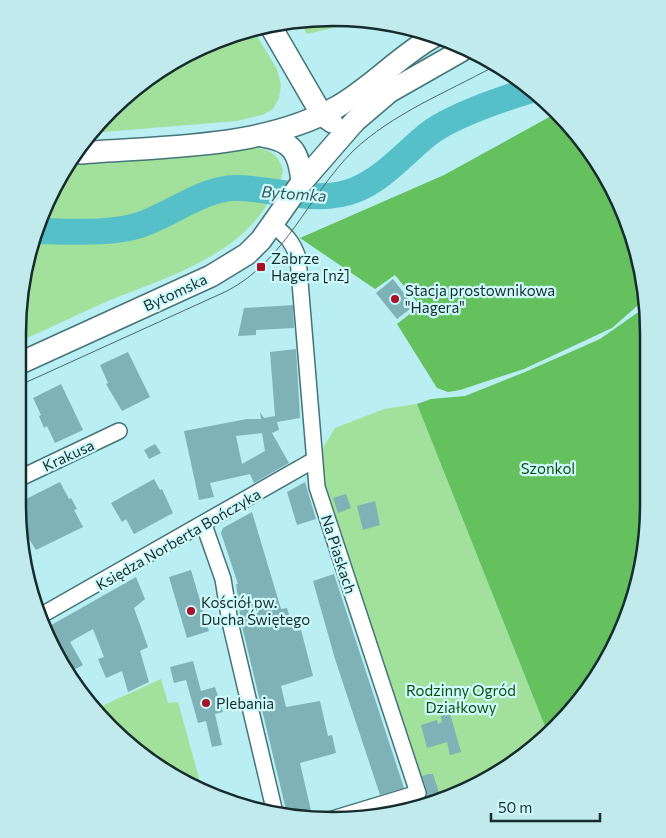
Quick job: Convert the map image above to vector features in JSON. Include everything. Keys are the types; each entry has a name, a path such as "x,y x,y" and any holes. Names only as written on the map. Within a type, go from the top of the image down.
{"street":[{"path":"273,32 322,115 332,122 342,124 355,120"},
{"path":"86,151 259,136 286,129 322,115 354,96 402,57 426,41"},
{"name":"Bytomska","path":"26,360 227,267 246,254 276,220 306,177 355,120 389,92 457,53"},
{"path":"286,129 300,113 302,78"},
{"name":"Bytomska","path":"306,177 320,142 322,115"},
{"path":"259,136 279,139 289,145 298,156 306,177"},
{"name":"Na Piaskach","path":"276,220 294,246 298,258 317,487 418,793 361,810"},
{"name":"Krakusa","path":"26,475 119,431"},
{"name":"Księdza Norberta Bończyka","path":"46,613 204,525 314,460"},
{"path":"204,525 223,578 230,622 273,806"}],"green space":[{"path":"341,26 307,34 303,28"},
{"path":"257,36 277,69 281,85 279,98 273,109 262,115 236,121 101,132 131,102 180,67 216,50"},
{"path":"550,116 576,146 608,197 629,254 634,273 638,305 612,328 524,369 460,390 448,392 437,388 397,324 420,306 395,275 375,289 300,238 444,175"},
{"path":"256,148 266,150 274,155 280,162 283,171 280,181 200,183 185,201 152,215 109,224 46,226 58,197 78,163"},
{"path":"218,197 269,201 239,237 198,263 26,338 32,273 41,241 106,243 154,233"},
{"name":"Szonkol","path":"639,312 640,505 637,545 634,565 623,604 608,641 576,692 545,727 417,404 431,399 465,396 600,339"},
{"name":"Rodzinny Ogród Działkowy","path":"417,404 545,727 503,760 469,780 432,795 377,808 376,806 420,788 311,468 335,428 384,409"},
{"path":"161,679 168,703 178,702 200,781 180,771 146,748 116,722 101,706"}],"building":[{"name":"Stacja prostownikowa \"Hagera\"","path":"393,279 414,306 397,319 376,293"},
{"path":"293,305 294,328 256,330 256,335 238,336 244,308"},
{"path":"296,349 300,418 277,422 279,430 272,433 289,463 254,483 250,474 210,483 214,497 199,500 184,431 247,419 261,419 260,412 264,418 275,416 270,352","holes":["262,433 265,451 242,464 236,436"]},
{"path":"128,352 150,397 122,411 106,384 108,383 100,365"},
{"path":"61,384 83,430 55,443 47,426 44,428 39,416 41,415 33,398"},
{"path":"155,444 161,453 149,459 144,450"},
{"path":"154,479 160,490 162,489 173,513 134,534 126,519 122,522 111,503"},
{"path":"60,482 77,509 74,510 83,527 36,550 28,538 26,499"},
{"path":"305,482 316,519 297,525 287,492"},
{"path":"346,494 351,508 338,513 333,498"},
{"path":"375,501 380,525 363,530 357,506"},
{"path":"252,512 281,609 287,608 294,631 301,630 313,676 281,686 286,707 320,701 328,736 332,735 336,753 300,763 311,811 286,808 241,622 236,584 238,584 221,533 223,528"},
{"name":"Kościół pw. Ducha Świętego","path":"191,570 209,631 187,638 169,577"},
{"path":"334,574 404,788 380,795 335,659 313,581"},
{"path":"136,577 145,599 134,608 148,647 140,651 149,682 128,692 122,671 106,678 98,659 104,657 93,629 70,642 83,665 74,670 51,625"},
{"path":"193,661 201,691 215,687 223,712 215,714 222,745 212,747 206,721 198,723 186,680 174,683 170,667"},
{"path":"449,710 461,752 450,755 447,742 427,748 421,725 437,720 438,724 442,722 440,713"},
{"path":"433,774 439,792 426,797 427,791 422,776"}],"waterway":[{"name":"Bytomka","path":"44,231 88,232 128,228 151,221 199,197 223,189 250,189 311,196 341,194 355,190 375,179 427,135 449,121 523,93"}],"tram line":[{"path":"26,382 227,291 248,278 281,245 337,169 353,151 368,138 402,115 489,69"}],"place":[{"name":"Zabrze Hagera [nż]","path":"261,267"},
{"name":"Stacja prostownikowa \"Hagera\"","path":"395,299"},
{"name":"Kościół pw. Ducha Świętego","path":"191,611"},
{"name":"Plebania","path":"206,703"}]}
